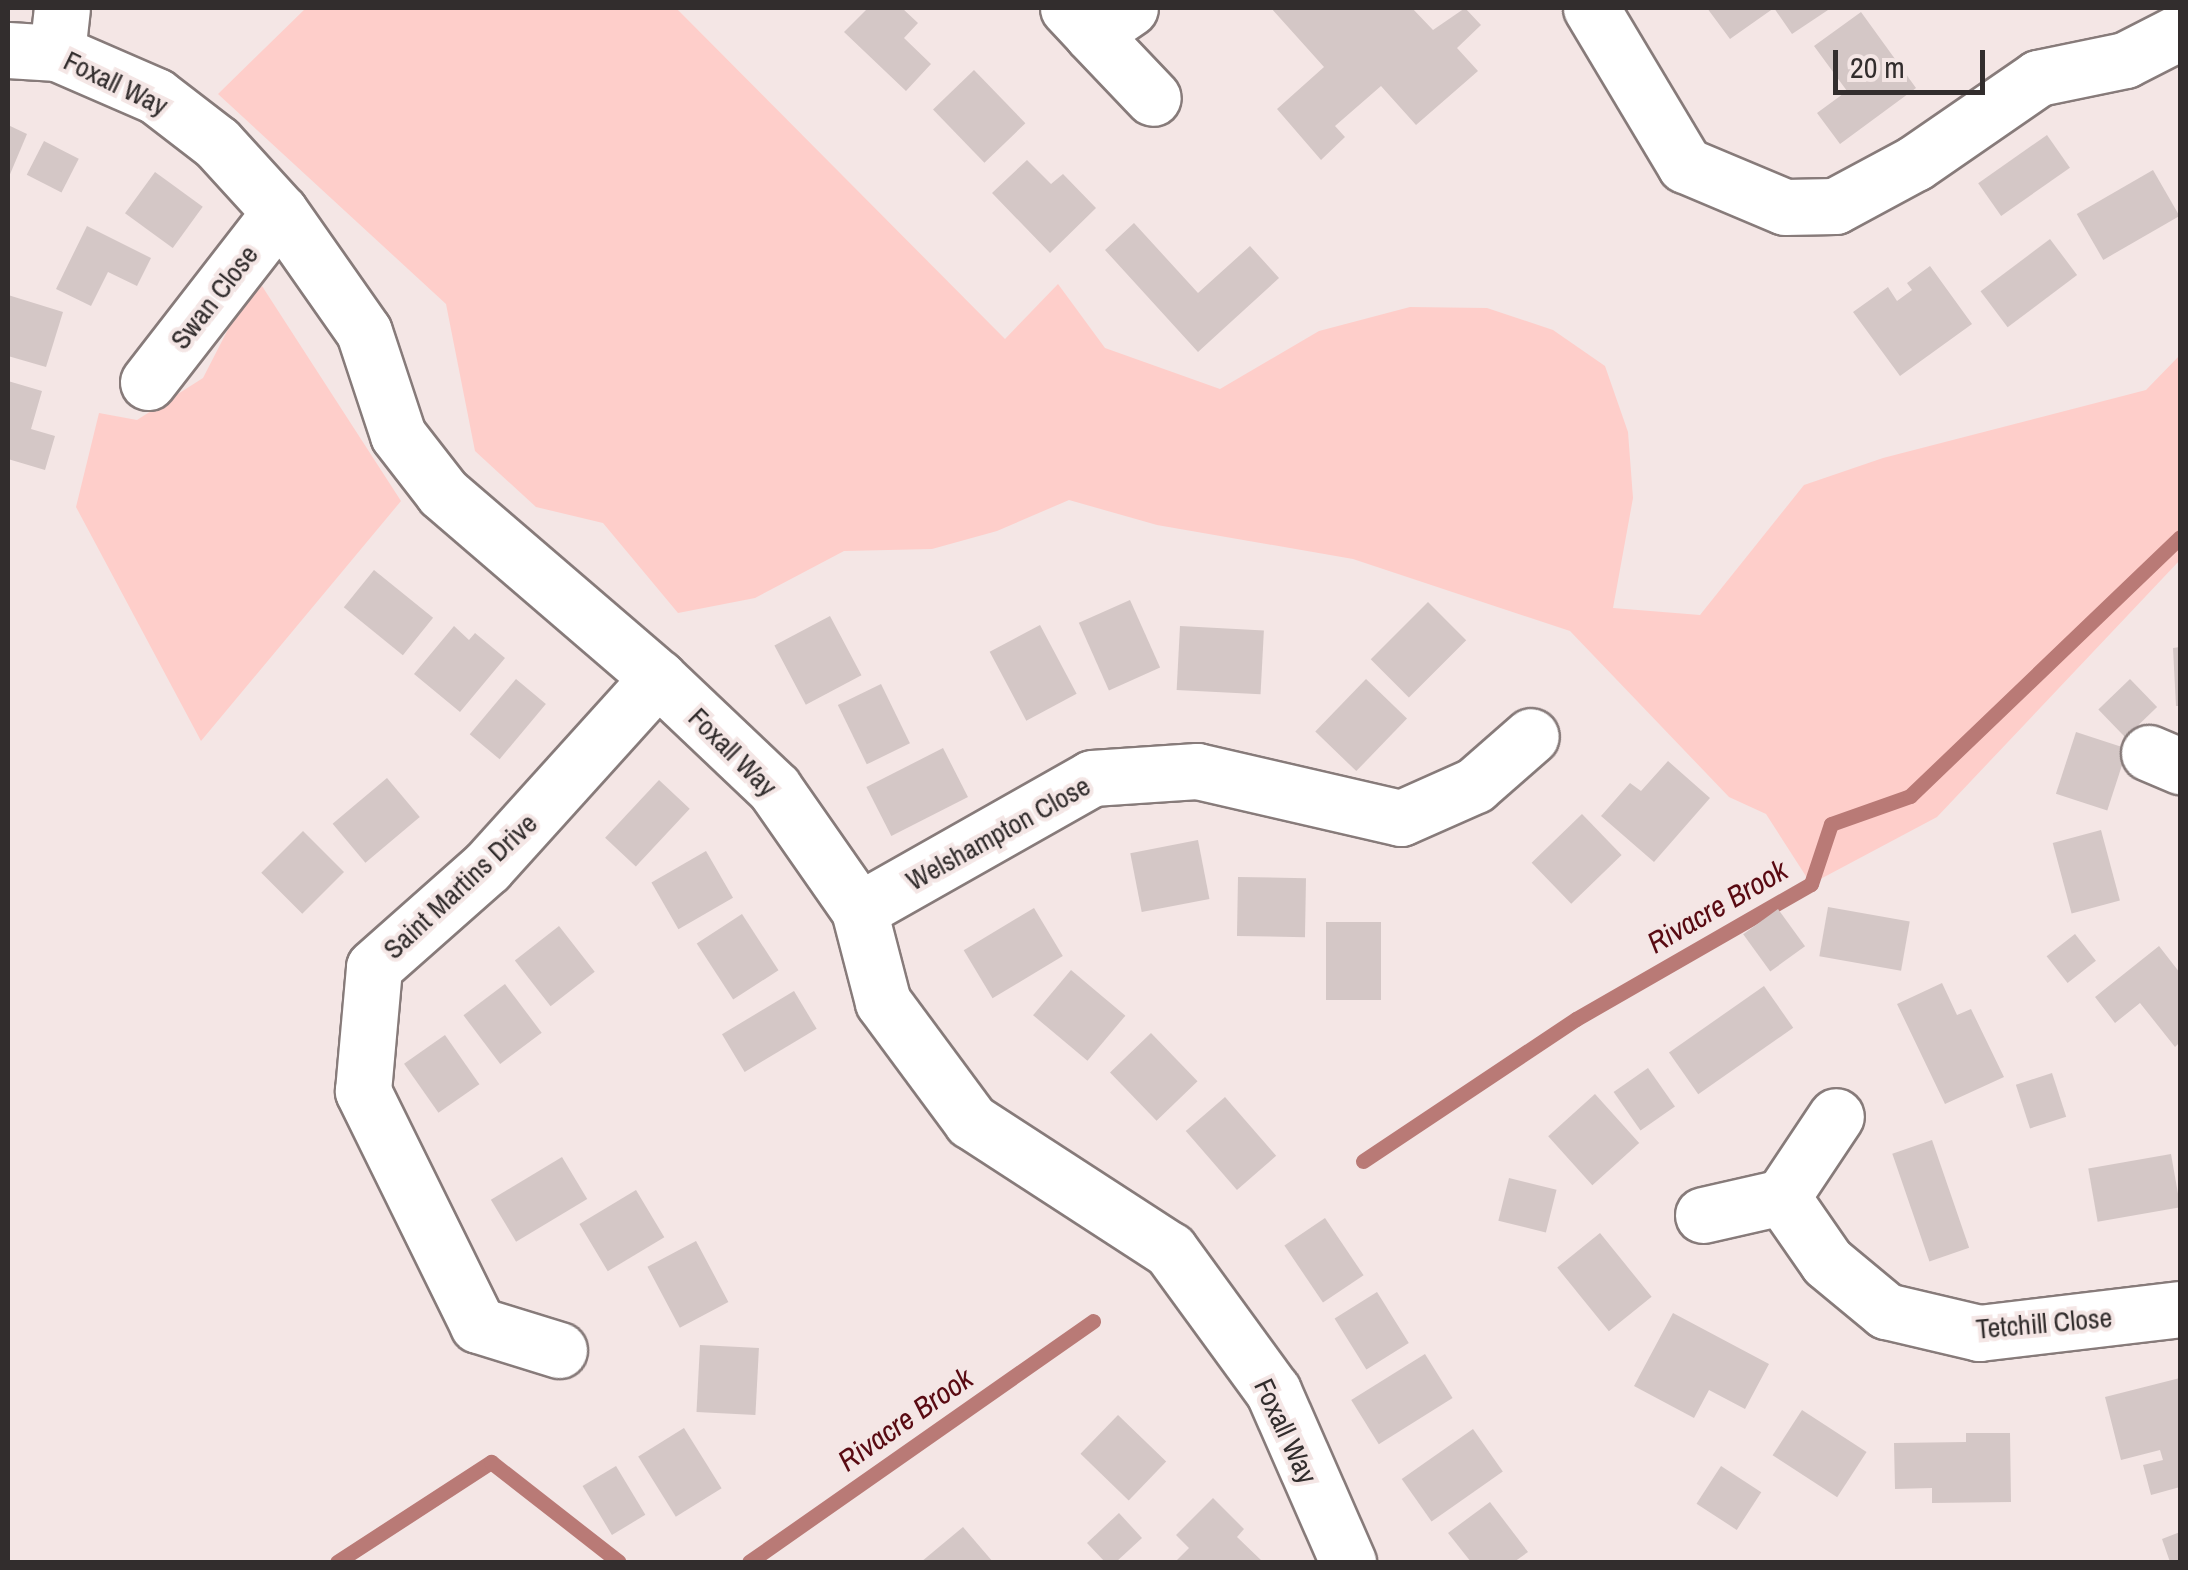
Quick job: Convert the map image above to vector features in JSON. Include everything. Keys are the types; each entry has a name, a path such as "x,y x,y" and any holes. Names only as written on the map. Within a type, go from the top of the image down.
{"street":[{"path":"1591,8 1685,165 1785,206 1836,206 1916,163 2038,78 2124,60 2180,32"},
{"path":"1097,16 1153,98"},
{"name":"Foxall Way","path":"42,37 156,96 217,143 280,212 364,332 398,435 443,493 658,678 774,788 859,910 882,1002 971,1121 1170,1250 1273,1391 1348,1562"},
{"name":"Swan Close","path":"148,382 280,212"},
{"name":"Saint Martins Drive","path":"559,1350 478,1325 363,1092 374,968 488,868 658,678"},
{"name":"Welshampton Close","path":"859,910 1092,778 1197,771 1401,818 1475,786 1531,736"},
{"path":"1703,1216 1782,1198 1836,1116"},
{"name":"Tetchill Close","path":"1782,1198 1827,1262 1886,1311 1980,1334 2180,1309"}],"shaded area":[{"path":"306,8 676,8 1005,339 1058,284 1105,348 1220,389 1319,331 1410,307 1487,308 1553,330 1605,366 1628,432 1633,498 1613,608 1700,615 1804,485 1883,458 2146,390 2180,355 2180,560 1937,817 1811,884 1766,814 1729,797 1570,631 1353,559 1157,525 1069,500 997,531 932,549 844,551 755,598 678,613 603,523 536,507 475,451 446,304 218,94"},
{"path":"262,286 401,501 201,741 76,507 99,413 137,420 203,378 242,302"}],"building":[{"path":"868,8 902,8 918,23 904,38 931,64 906,91 844,32"},
{"path":"1271,8 1412,8 1433,30 1465,8 1481,25 1457,48 1478,71 1416,125 1381,86 1335,126 1345,137 1321,160 1277,109 1324,67"},
{"path":"1707,8 1774,8 1730,39"},
{"path":"1774,8 1831,8 1792,34"},
{"path":"1861,12 1916,88 1840,144 1817,113 1847,91 1814,46"},
{"path":"974,70 1025,123 984,163 933,110"},
{"path":"8,125 27,134 8,179"},
{"path":"2047,135 2070,168 2001,216 1978,183"},
{"path":"44,141 79,159 61,193 27,175"},
{"path":"1027,160 1051,184 1063,174 1096,208 1050,253 992,193"},
{"path":"2153,170 2180,216 2103,260 2077,214"},
{"path":"155,172 203,207 173,248 125,213"},
{"path":"1134,223 1198,293 1250,246 1279,278 1198,352 1105,250"},
{"path":"87,226 151,258 137,286 108,272 91,306 56,289"},
{"path":"2050,239 2077,275 2008,327 1981,291"},
{"path":"1930,266 1972,324 1900,376 1853,312 1888,287 1897,301 1912,290 1907,283"},
{"path":"8,295 63,312 46,367 8,356"},
{"path":"8,381 42,391 31,429 55,436 45,470 8,459"},
{"path":"374,570 433,618 403,655 344,607"},
{"path":"1130,600 1160,668 1109,690 1079,623"},
{"path":"1428,602 1466,640 1409,697 1371,659"},
{"path":"830,616 861,675 806,705 774,646"},
{"path":"1040,625 1077,694 1026,721 990,652"},
{"path":"454,626 469,640 475,633 505,658 460,712 414,674"},
{"path":"1180,626 1264,630 1261,694 1177,690"},
{"path":"2180,647 2180,706 2176,706 2173,648"},
{"path":"516,679 546,704 500,759 470,734"},
{"path":"1366,679 1407,719 1356,771 1315,732"},
{"path":"2130,679 2157,707 2125,738 2098,710"},
{"path":"881,684 910,743 867,764 838,705"},
{"path":"2076,732 2127,749 2107,811 2056,794"},
{"path":"943,748 968,797 891,836 866,787"},
{"path":"1668,761 1710,798 1654,862 1601,816 1630,783 1641,791"},
{"path":"387,778 420,817 365,863 333,824"},
{"path":"659,780 690,809 636,866 605,838"},
{"path":"1582,814 1622,855 1571,904 1532,863"},
{"path":"2101,830 2120,901 2072,913 2053,843"},
{"path":"303,831 344,872 302,914 261,873"},
{"path":"1198,840 1209,899 1142,912 1130,853"},
{"path":"706,851 733,898 678,929 651,882"},
{"path":"1238,877 1306,878 1305,937 1237,936"},
{"path":"1828,907 1910,921 1901,971 1819,956"},
{"path":"1034,908 1063,956 993,998 964,950"},
{"path":"1778,909 1805,946 1770,971 1743,934"},
{"path":"742,914 778,970 733,1000 697,943"},
{"path":"1326,922 1381,922 1381,1000 1326,1000"},
{"path":"559,926 595,972 551,1006 515,960"},
{"path":"2075,934 2096,961 2068,983 2047,956"},
{"path":"2159,946 2180,973 2180,1042 2175,1047 2140,1003 2115,1023 2095,997"},
{"path":"1071,970 1125,1016 1087,1061 1033,1015"},
{"path":"1942,983 1957,1015 1971,1009 2004,1077 1945,1104 1897,1004"},
{"path":"505,984 542,1033 500,1064 463,1015"},
{"path":"1764,986 1793,1028 1698,1094 1669,1053"},
{"path":"794,991 817,1029 745,1072 722,1034"},
{"path":"1151,1033 1198,1081 1157,1121 1110,1073"},
{"path":"445,1035 479,1084 438,1113 404,1064"},
{"path":"1648,1068 1675,1107 1641,1131 1614,1092"},
{"path":"2052,1073 2066,1117 2030,1128 2016,1085"},
{"path":"1595,1094 1639,1143 1592,1185 1548,1136"},
{"path":"1225,1097 1276,1156 1237,1190 1186,1131"},
{"path":"1932,1140 1969,1248 1929,1261 1892,1154"},
{"path":"2171,1154 2180,1207 2098,1222 2088,1169"},
{"path":"562,1157 587,1199 516,1242 491,1200"},
{"path":"1509,1178 1557,1190 1546,1233 1498,1221"},
{"path":"636,1190 664,1237 608,1271 579,1224"},
{"path":"1325,1218 1364,1275 1323,1303 1284,1245"},
{"path":"1600,1233 1652,1297 1609,1331 1557,1268"},
{"path":"696,1241 728,1302 680,1328 647,1267"},
{"path":"1377,1292 1409,1343 1366,1369 1335,1318"},
{"path":"1673,1313 1769,1364 1745,1409 1709,1390 1694,1418 1634,1386"},
{"path":"700,1345 759,1348 755,1415 696,1412"},
{"path":"1425,1354 1453,1398 1379,1444 1351,1400"},
{"path":"2180,1378 2180,1487 2151,1495 2143,1465 2163,1460 2160,1450 2121,1460 2105,1397"},
{"path":"1802,1410 1867,1452 1837,1497 1773,1455"},
{"path":"1118,1415 1166,1462 1129,1500 1080,1454"},
{"path":"684,1428 722,1488 676,1517 638,1457"},
{"path":"1473,1429 1503,1472 1432,1521 1402,1479"},
{"path":"1966,1433 2010,1433 2011,1502 1932,1503 1932,1488 1895,1489 1894,1443 1966,1442"},
{"path":"616,1466 645,1515 612,1535 583,1486"},
{"path":"1721,1466 1761,1492 1737,1530 1696,1504"},
{"path":"1213,1498 1244,1529 1237,1537 1263,1562 1175,1562 1189,1548 1176,1535"},
{"path":"1490,1502 1528,1552 1514,1562 1471,1562 1448,1533"},
{"path":"1119,1513 1142,1538 1116,1562 1105,1562 1087,1543"},
{"path":"963,1527 993,1562 921,1562"},
{"path":"2180,1532 2180,1562 2170,1562 2162,1539"}],"waterway":[{"name":"Rivacre Brook","path":"1363,1161 1576,1019 1811,884 1831,824 1910,796 2180,537"},
{"name":"Rivacre Brook","path":"749,1562 1093,1321"},
{"name":"Rivacre Brook","path":"337,1562 491,1462 619,1562"}]}
